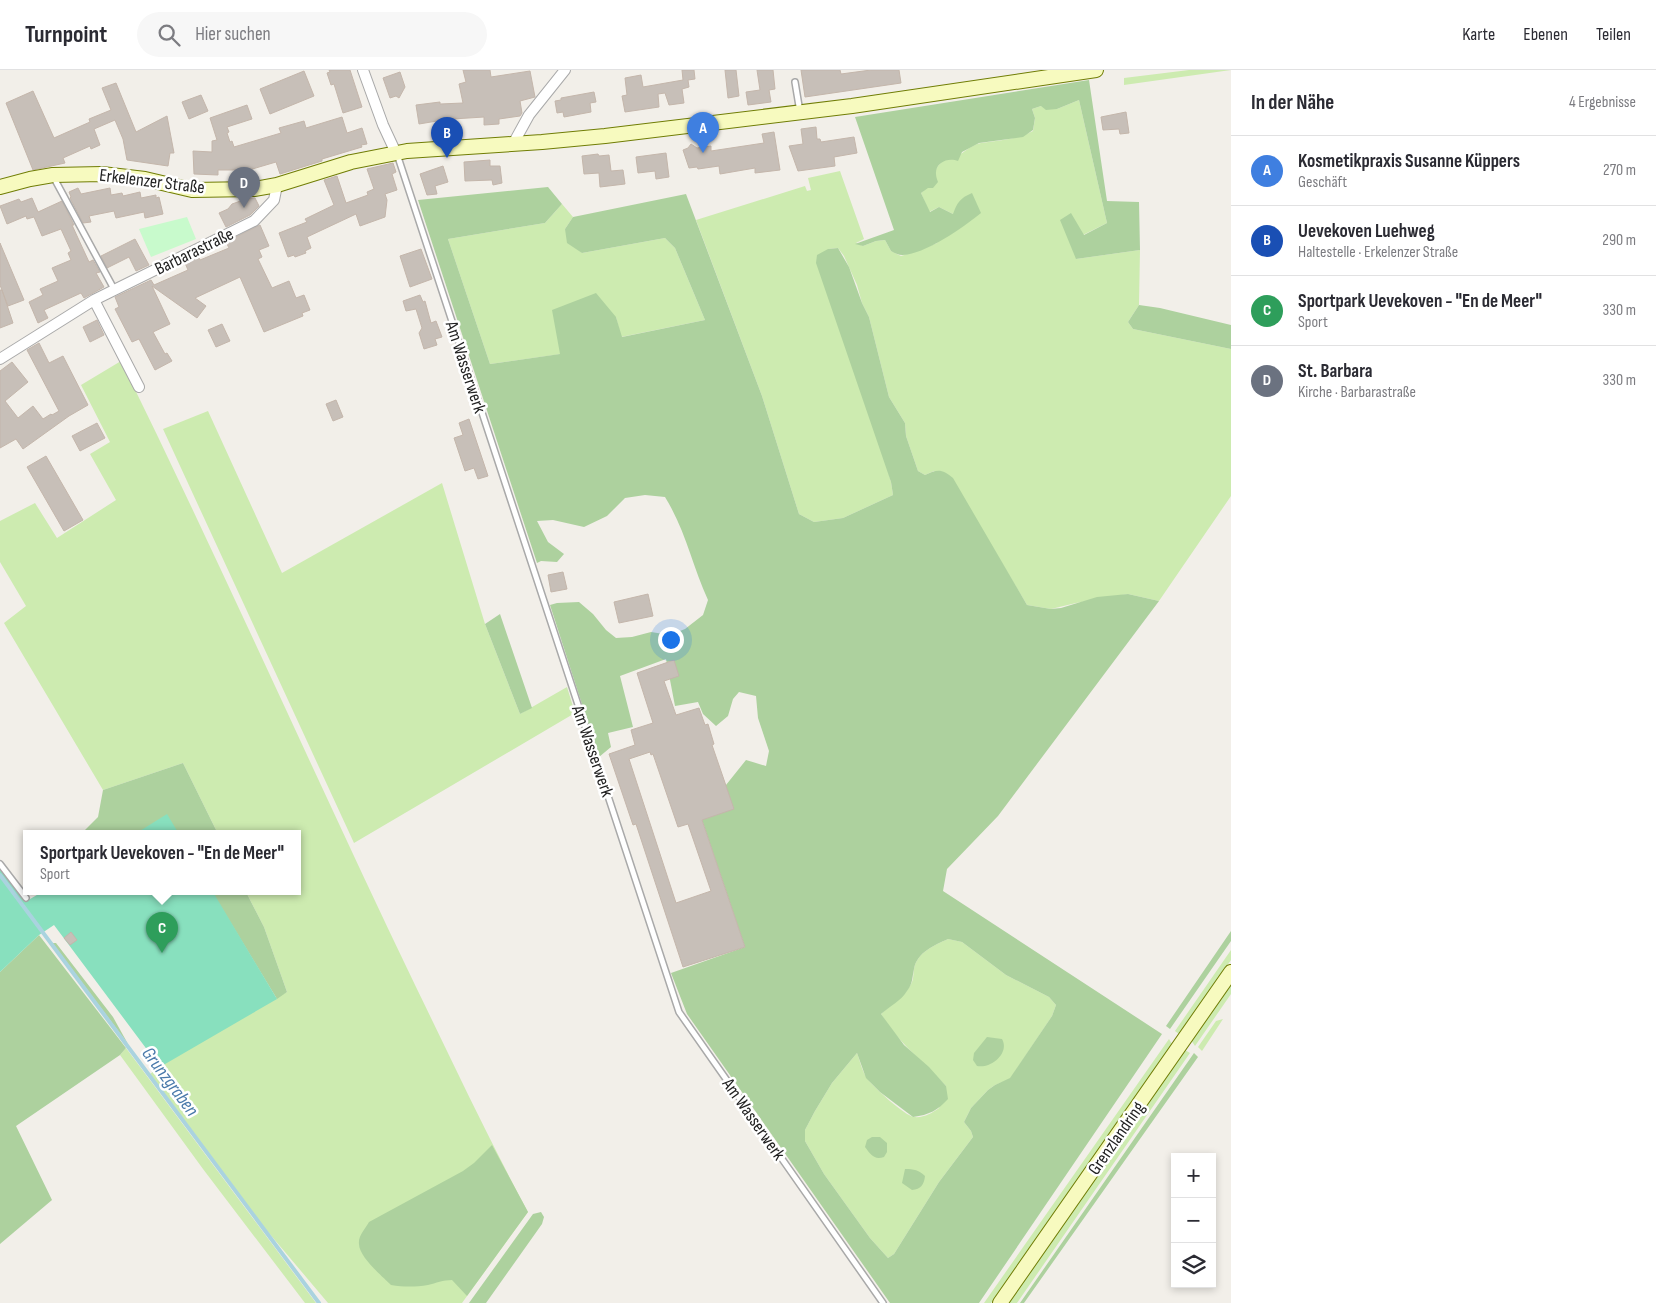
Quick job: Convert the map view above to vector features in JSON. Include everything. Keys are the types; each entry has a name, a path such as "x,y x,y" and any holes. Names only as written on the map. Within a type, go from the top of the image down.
{"main road":[{"name":"Erkelenzer Straße","path":"0,187 53,175 115,174 192,190 254,188 277,185 352,162 407,151 596,137 800,112 1096,70"},
{"name":"Grenzlandring","path":"1000,1303 1231,972"}],"street":[{"path":"363,70 383,125 396,153"},
{"path":"513,144 529,115 565,70"},
{"name":"Barbarastraße","path":"0,360 9,352 114,289 254,221 274,200 277,185"},
{"path":"94,300 139,387"}],"lane":[{"path":"795,82 800,112"},
{"name":"Am Wasserwerk","path":"396,153 680,1012 882,1303"},
{"path":"53,175 114,289"},
{"path":"0,864 23,894"}],"green space":[{"path":"1189,70 1231,70 1124,85 1124,78"},
{"path":"1089,80 1107,201 1139,202 1140,250 1076,259 1060,220 1071,213 1084,235 1107,223 1079,100 1057,109 1046,110 1041,106 1032,109 1035,118 1033,130 1023,137 979,143 962,152 958,161 947,160 938,166 936,176 938,182 933,188 928,188 921,193 930,212 939,207 953,214 960,201 972,193 981,213 965,225 932,245 911,254 902,255 891,251 885,240 863,246 855,244 894,230 855,117"},
{"path":"1079,100 1107,223 1083,235 1076,259 1140,250 1139,305 1128,322 1133,329 1231,349 1231,496 1159,601 1128,594 1051,609 1027,605 993,548 934,471 925,475 918,471 906,436 905,423 889,397 869,317 844,256 838,248 828,249 893,495 843,518 814,522 799,514 762,396 696,220 805,186 807,191 811,190 808,178 840,171 864,239 856,243 863,246 885,240 891,251 901,256 937,243 953,214 939,207 929,212 921,193 928,186 937,168 943,161 954,158 977,144 1014,138 1033,131 1035,118 1032,109 1041,106 1057,109"},
{"path":"548,187 562,204 545,223 448,239 490,364 560,354 552,310 596,293 616,317 622,337 705,320 675,248 665,238 582,253 567,243 565,229 573,217 686,194 762,396 799,514 814,522 843,518 893,495 891,482 816,263 817,255 828,249 838,248 849,267 869,317 889,397 905,423 906,436 918,471 925,475 940,471 953,478 1027,605 1051,609 1061,608 1097,597 1128,594 1159,601 998,816 947,869 943,891 1162,1034 979,1303 890,1303 687,1014 671,973 745,947 702,820 746,760 766,766 769,751 758,718 756,696 739,692 733,699 728,716 716,726 703,714 698,702 675,706 666,659 620,676 633,727 608,733 611,747 599,757 550,605 579,602 616,638 632,637 651,632 670,635 685,629 703,615 708,600 684,535 665,497 645,495 625,498 607,516 584,527 553,520 537,521 548,542 564,554 557,562 541,561 537,563 418,200","holes":["948,939 962,942 1006,975 1049,997 1056,1005 1052,1016 1010,1078 988,1090 971,1108 964,1122 973,1137 939,1182 894,1254 888,1258 870,1238 824,1174 805,1141 805,1130 832,1083 857,1053 866,1078 880,1092 913,1117 933,1111 948,1099 946,1086 929,1067 904,1045 881,1014 905,995 911,983 916,963 923,954"]},
{"path":"562,204 573,217 565,229 582,253 665,238 675,248 705,320 621,337 616,317 561,354 490,364 448,239 545,223"},
{"path":"187,217 196,239 151,257 139,229"},
{"path":"1139,305 1160,308 1231,325 1231,349 1133,329 1128,322"},
{"path":"121,361 416,987 528,1212 462,1303 328,1303 263,1226 150,1074 160,1067 161,1057 287,992 264,927 248,895 301,895 301,830 216,830 183,763 103,790 4,623 26,606 0,562 0,521 35,503 57,538 116,500 90,454 110,442 81,385"},
{"path":"208,411 282,573 442,483 485,624 520,714 567,687 575,713 354,843 163,429"},
{"path":"500,614 532,708 520,714 485,624"},
{"path":"183,763 216,830 85,830 98,817 103,790"},
{"path":"167,814 177,830 141,830"},
{"path":"0,868 25,902 37,895 215,895 277,999 160,1067 54,925 39,935 0,972"},
{"path":"214,895 248,895 264,927 287,992 277,999"},
{"path":"1231,931 1231,941 1170,1029 1166,1026"},
{"path":"39,935 126,1048 120,1055 16,1126 52,1200 0,1244 0,972"},
{"path":"948,939 962,942 1006,975 1049,997 1056,1005 1052,1016 1010,1079 988,1090 971,1108 964,1122 973,1137 939,1182 894,1254 888,1258 870,1238 824,1174 805,1141 805,1130 832,1083 857,1053 870,1082 904,1112 914,1117 921,1117 939,1108 946,1086 903,1043 881,1014 908,989 913,980 914,969 919,958 932,947"},
{"path":"52,943 56,943 113,1017 128,1044"},
{"path":"1231,950 1231,960 1179,1034 1175,1031"},
{"path":"1231,983 1231,994 1195,1046 1191,1040"},
{"path":"1223,1019 1202,1051 1198,1047 1216,1021"},
{"path":"987,1037 1002,1039 1004,1044 1003,1050 998,1059 988,1065 977,1066 973,1060 974,1053"},
{"path":"1169,1039 1172,1044 991,1303 984,1303"},
{"path":"126,1048 316,1303 305,1303 203,1169 120,1055"},
{"path":"1185,1050 1190,1053 1017,1303 1008,1303"},
{"path":"1194,1053 1198,1057 1024,1303 1020,1303"},
{"path":"872,1137 880,1137 887,1143 887,1152 884,1157 878,1158 873,1156 865,1147 867,1140"},
{"path":"492,1145 528,1212 467,1296 452,1280 419,1286 391,1285 372,1266 360,1249 360,1238 369,1222 463,1171"},
{"path":"905,1169 916,1170 925,1176 920,1188 912,1190 902,1183"},
{"path":"541,1212 544,1217 542,1224 486,1303 469,1303 533,1214"}],"building":[{"path":"329,70 350,70 362,107 343,113 334,84 331,85 327,73 330,72"},
{"path":"463,70 490,70 491,77 530,71 535,97 520,101 522,113 520,116 499,119 499,124 484,125 484,117 437,120 419,124 416,105 440,102 440,104 463,103 459,84 466,82"},
{"path":"682,70 694,70 695,79 688,80 689,87 682,89 684,103 669,105 665,93 658,94 659,107 625,112 622,96 627,95 625,78 641,75 643,87 683,80"},
{"path":"725,70 736,70 739,96 728,98"},
{"path":"757,70 773,70 775,89 769,90 771,102 748,105 746,92 760,90"},
{"path":"801,70 840,70 841,74 871,70 899,70 901,83 805,97"},
{"path":"304,71 314,96 270,114 260,89"},
{"path":"400,72 405,87 399,98 396,96 390,98 383,78"},
{"path":"116,83 136,132 167,116 174,153 170,153 168,166 127,160 123,139 115,120 94,129 100,145 91,149 90,146 63,158 65,163 33,170 6,103 33,91 54,138 90,122 89,119 111,110 102,88"},
{"path":"594,92 596,102 590,103 591,112 564,117 563,112 557,113 555,101 561,100 561,98"},
{"path":"201,95 208,111 189,119 182,102"},
{"path":"247,105 252,119 227,127 230,142 232,141 234,147 281,133 279,128 304,121 306,128 342,117 347,133 362,128 367,144 280,174 276,162 249,170 218,170 218,175 194,174 193,151 212,152 212,141 217,140 210,118"},
{"path":"1126,112 1129,133 1120,134 1119,129 1103,130 1101,117"},
{"path":"816,127 817,139 820,139 821,142 854,137 857,153 834,157 835,166 798,171 789,146 803,144 801,129"},
{"path":"774,132 780,170 755,173 755,168 720,174 719,166 698,169 697,167 689,168 683,150 691,144 697,148 711,146 711,151 764,143 762,134"},
{"path":"666,153 669,177 656,179 655,171 638,173 636,157"},
{"path":"598,154 599,156 609,155 611,171 623,170 625,184 600,187 599,173 584,174 582,156"},
{"path":"490,160 490,166 500,166 502,183 493,185 492,180 465,181 464,162"},
{"path":"393,163 396,172 392,174 397,190 385,194 387,200 385,217 360,226 356,214 307,237 311,248 305,251 306,253 295,257 294,255 288,257 279,233 307,222 305,219 334,205 324,180 337,176 346,203 368,195 367,192 374,189 367,169"},
{"path":"443,166 448,182 435,186 437,194 427,195 420,174"},
{"path":"78,188 81,194 110,188 111,195 122,193 123,196 140,192 141,198 156,195 156,198 159,197 163,214 145,218 144,212 116,218 114,211 89,216 91,222 83,223 70,198 69,192"},
{"path":"32,198 38,212 62,201 89,262 93,260 100,272 96,273 104,287 84,298 81,293 44,310 48,318 38,323 29,302 43,295 40,289 58,281 52,268 71,260 68,253 71,251 61,229 42,236 34,217 27,219 26,216 7,224 0,206 19,199 21,202"},
{"path":"249,198 255,198 259,206 250,215 226,227 219,213 228,209 232,204"},
{"path":"260,225 269,246 259,250 262,257 258,259 272,288 289,281 296,298 304,295 310,310 302,313 303,316 264,332 240,277 195,298 206,306 197,318 152,286 170,324 153,332 165,354 167,353 172,361 155,370 139,339 132,342 115,309 119,307 115,297 151,280 154,285 188,270 185,263 198,256 200,260 229,248 226,242"},
{"path":"135,239 149,265 136,271 129,257 107,268 101,256"},
{"path":"0,243 24,300 8,306 0,285"},
{"path":"421,249 432,279 410,287 400,256"},
{"path":"0,290 2,290 13,323 0,328"},
{"path":"420,295 423,302 425,301 431,323 436,321 442,337 435,339 437,345 424,349 419,333 422,328 416,309 406,311 403,301"},
{"path":"97,320 104,335 90,342 83,327"},
{"path":"222,324 230,341 216,347 208,330"},
{"path":"39,343 49,363 63,356 88,405 69,416 23,449 16,439 0,448 0,371 12,362 28,382 5,401 18,418 33,406 43,419 59,411 27,350"},
{"path":"336,400 343,417 333,421 326,404"},
{"path":"469,419 488,476 478,479 474,468 465,471 454,438 463,435 459,423"},
{"path":"97,423 105,438 80,451 72,436"},
{"path":"46,456 83,520 64,531 27,467"},
{"path":"563,572 567,589 551,592 548,575"},
{"path":"648,594 653,616 619,623 614,602"},
{"path":"674,660 679,676 664,681 676,715 699,708 705,725 708,724 714,744 712,745 734,809 702,820 745,947 683,967 636,824 633,825 609,754 635,745 631,730 653,723 637,673","holes":["650,752 651,755 653,754 678,827 688,824 711,891 676,903 629,759"]},
{"path":"71,932 77,940 70,945 64,938"}],"waterway":[{"name":"Grunzgraben","path":"0,875 319,1303"}],"place":[{"name":"Kosmetikpraxis Susanne Küppers","path":"703,153"},
{"name":"Uevekoven Luehweg","path":"447,158"},
{"name":"St. Barbara","path":"244,208"},
{"name":"Sportpark Uevekoven - \"En de Meer\"","path":"162,953"}]}
